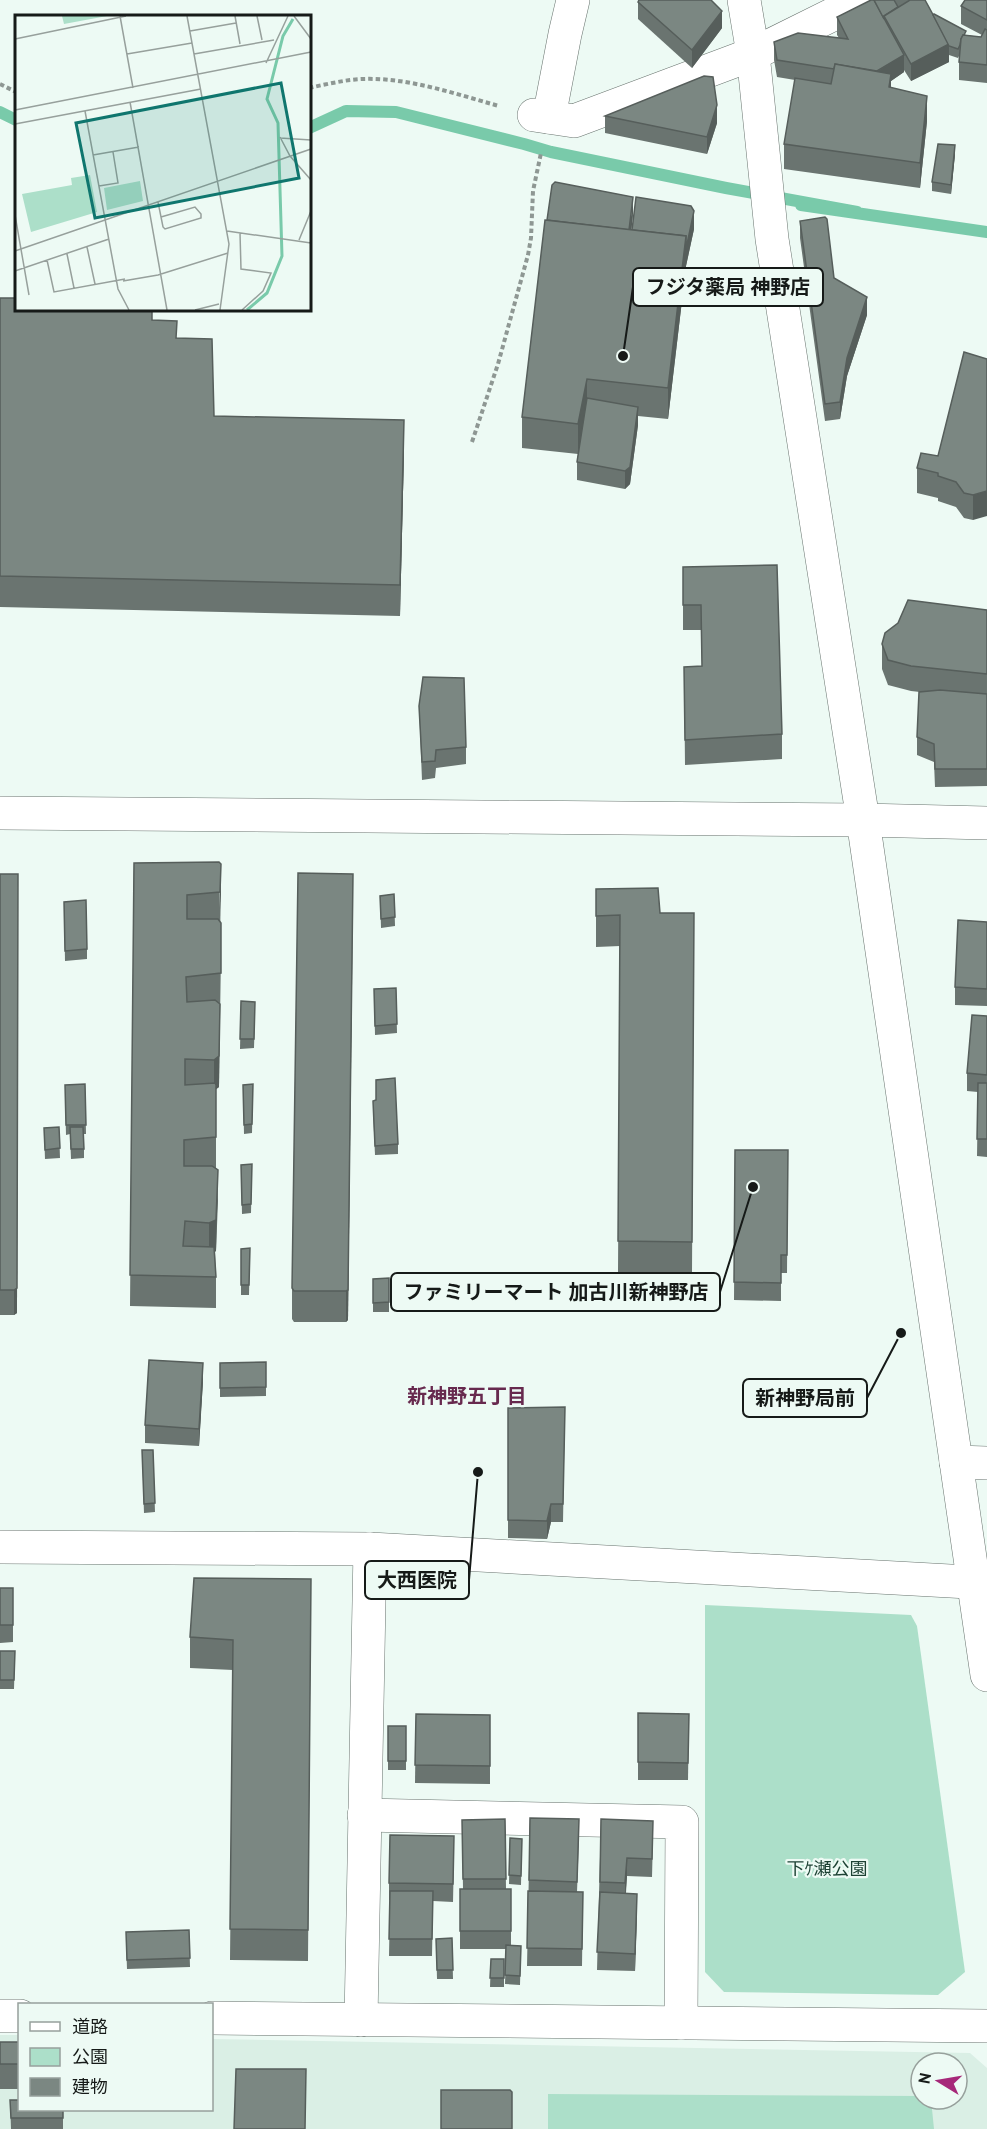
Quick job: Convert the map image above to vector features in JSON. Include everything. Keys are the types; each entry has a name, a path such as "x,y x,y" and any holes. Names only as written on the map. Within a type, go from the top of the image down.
{"street":[{"path":"573,0 542,116 574,121 753,54 862,0"},
{"path":"744,0 753,54 772,239 863,820 971,1462 987,1675"},
{"path":"0,813 863,820 987,824"},
{"path":"0,1547 370,1549 980,1583"},
{"path":"361,2020 370,1549"},
{"path":"364,1815 682,1822 681,2023"},
{"path":"0,2016 18,2016"},
{"path":"213,2018 987,2026"}],"path":[{"path":"310,88 351,80 386,80 428,87 542,116"},
{"path":"0,84 15,92"},
{"path":"472,442 498,364 528,255 533,191 537,174"}],"shaded area":[{"path":"0,2035 18,2035 18,2111 213,2111 213,2039 909,2052 909,2111 969,2111 969,2053 987,2068 987,2129 0,2129"}],"green space":[{"name":"下ｹ瀬公園","path":"705,1605 911,1615 917,1626 965,1972 938,1995 724,1992 705,1972"},
{"path":"548,2094 909,2096 909,2111 932,2111 934,2129 548,2129"}],"building":[{"path":"639,0 711,0 722,11 692,50 638,2"},
{"path":"874,0 904,55 877,71 835,64 834,69 777,60 774,42 798,33 848,39 837,17"},
{"path":"874,0 894,0 898,7 884,16 884,19"},
{"path":"910,0 925,0 949,44 911,64 884,16"},
{"path":"965,0 987,0 987,20 961,6"},
{"path":"934,14 966,31 958,49 949,46"},
{"path":"985,29 987,30 987,65 959,62 963,35 981,37"},
{"path":"835,64 891,74 889,87 927,96 920,163 784,144 795,78 831,84"},
{"path":"704,76 713,77 717,105 707,137 605,116"},
{"path":"938,144 955,145 951,185 932,182"},
{"path":"555,182 633,197 629,230 547,220 552,185"},
{"path":"636,197 691,206 694,211 686,249 686,236 632,230"},
{"path":"825,217 834,278 867,297 847,358 840,402 825,404 800,221"},
{"path":"545,220 686,236 668,388 587,379 578,424 522,417"},
{"path":"0,298 15,298 15,310 152,310 152,320 177,321 176,338 212,339 214,416 404,420 400,585 0,576"},
{"path":"964,352 987,359 987,491 973,495 964,493 956,482 938,476 938,473 917,468 921,453 938,456"},
{"path":"587,398 638,407 630,467 625,471 577,462"},
{"path":"777,565 782,734 685,740 684,667 702,666 701,605 683,605 683,567"},
{"path":"908,600 987,610 987,674 911,666 888,660 882,644 885,633 898,623"},
{"path":"423,677 464,678 466,747 436,750 435,761 422,762 419,706"},
{"path":"940,690 987,694 987,769 935,769 934,744 917,737 919,692"},
{"path":"219,862 221,864 220,892 187,895 187,919 218,919 221,923 221,973 186,977 187,1002 215,1000 220,1004 219,1056 214,1060 185,1059 185,1085 215,1083 216,1085 216,1137 184,1140 184,1166 212,1166 218,1170 216,1220 209,1223 185,1221 183,1246 214,1247 216,1277 130,1275 134,863"},
{"path":"298,873 353,874 348,1290 346,1291 294,1291 292,1288"},
{"path":"0,874 18,874 17,1288 14,1290 0,1290"},
{"path":"658,888 660,913 694,913 692,1242 618,1241 620,915 596,916 596,889"},
{"path":"394,894 395,917 381,919 380,896"},
{"path":"86,900 87,949 65,951 64,902"},
{"path":"958,920 987,922 987,989 955,987"},
{"path":"396,988 397,1024 375,1026 374,989"},
{"path":"241,1001 255,1002 254,1039 240,1039"},
{"path":"972,1015 987,1016 987,1075 967,1073"},
{"path":"395,1078 398,1144 375,1146 373,1101 376,1100 376,1080"},
{"path":"978,1083 987,1083 987,1139 977,1139"},
{"path":"85,1084 86,1125 66,1125 65,1085"},
{"path":"253,1084 252,1124 244,1125 243,1085"},
{"path":"59,1127 60,1148 45,1150 44,1128"},
{"path":"70,1127 83,1127 84,1149 71,1149"},
{"path":"735,1150 788,1150 787,1255 781,1255 781,1283 734,1282"},
{"path":"252,1164 251,1204 242,1205 241,1165"},
{"path":"250,1248 249,1285 241,1285 241,1249"},
{"path":"389,1278 389,1302 373,1303 373,1279"},
{"path":"149,1360 203,1363 199,1429 145,1425"},
{"path":"266,1362 266,1387 220,1388 220,1363"},
{"path":"565,1407 563,1504 551,1504 547,1521 508,1520 508,1408"},
{"path":"142,1450 153,1450 155,1503 144,1504"},
{"path":"194,1578 311,1579 308,1930 230,1929 233,1640 190,1637"},
{"path":"0,1588 13,1588 13,1625 0,1625"},
{"path":"0,1651 15,1651 14,1680 0,1680"},
{"path":"638,1713 689,1714 688,1763 638,1762"},
{"path":"416,1714 490,1715 490,1766 415,1765"},
{"path":"388,1726 406,1726 406,1761 388,1761"},
{"path":"530,1818 579,1819 577,1882 529,1880"},
{"path":"505,1819 506,1879 463,1879 462,1820"},
{"path":"601,1819 653,1821 652,1859 627,1858 625,1883 600,1882"},
{"path":"390,1835 454,1836 453,1884 389,1883"},
{"path":"510,1838 522,1839 521,1876 509,1875"},
{"path":"460,1889 511,1889 511,1931 460,1931"},
{"path":"390,1891 433,1891 432,1939 389,1939"},
{"path":"528,1891 583,1892 582,1949 527,1948"},
{"path":"600,1892 637,1894 635,1954 597,1952"},
{"path":"189,1930 190,1958 127,1960 126,1932"},
{"path":"452,1938 453,1970 437,1970 436,1939"},
{"path":"506,1945 521,1946 520,1976 505,1975"},
{"path":"491,1959 504,1959 504,1978 490,1978"},
{"path":"0,2042 18,2042 18,2064 0,2064"},
{"path":"236,2069 306,2069 305,2129 234,2129"},
{"path":"441,2090 510,2090 512,2092 512,2129 441,2129"},
{"path":"10,2100 18,2100 18,2111 63,2111 63,2118 11,2118"}],"waterway":[{"path":"310,128 346,111 396,112 551,152 857,212 801,205 987,232"},
{"path":"0,112 15,120"}],"place":[{"name":"フジタ薬局 神野店","path":"623,356"},
{"name":"ファミリーマート 加古川新神野店","path":"753,1187"},
{"name":"新神野局前","path":"901,1333"},
{"name":"大西医院","path":"478,1472"}],"district":[{"name":"新神野五丁目","path":"467,1396"}]}
